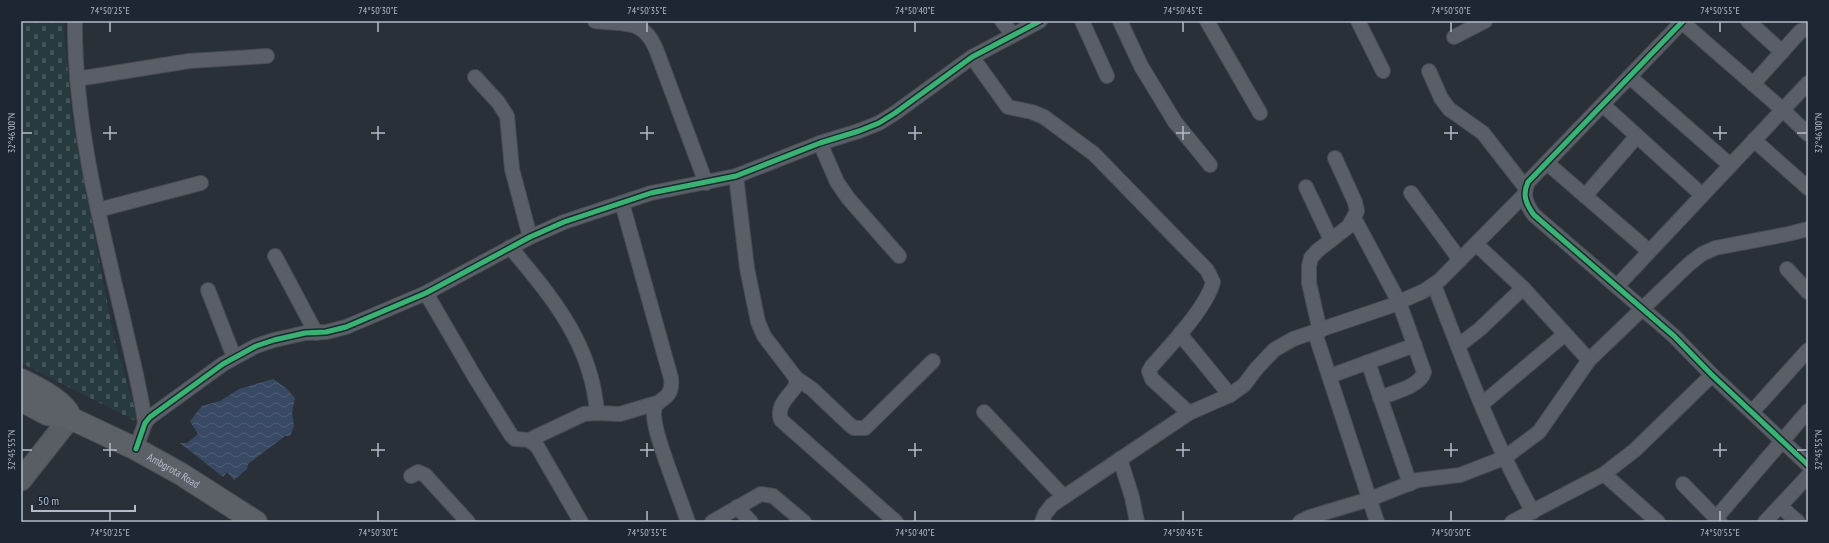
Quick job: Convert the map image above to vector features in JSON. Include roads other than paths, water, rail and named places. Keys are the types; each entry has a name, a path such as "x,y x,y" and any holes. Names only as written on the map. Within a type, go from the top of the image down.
{"main road":[{"path":"21,380 58,402 68,412 70,418 21,480"},
{"name":"Ambgrota Road","path":"21,400 52,416 70,418 136,449 181,474 256,522"}],"street":[{"path":"75,21 77,79 88,158 98,210 146,423"},
{"path":"595,21 633,25 646,31 649,35 656,49 706,183"},
{"path":"1002,21 1013,35"},
{"path":"136,449 146,423 150,417 165,404 234,357 256,346 274,340 326,332 346,327 426,293 510,247 564,222 651,193 736,176 820,143 879,123 972,57 1040,21"},
{"path":"1082,21 1108,76"},
{"path":"1120,21 1141,66 1175,122 1210,165"},
{"path":"1207,21 1260,113"},
{"path":"1358,21 1383,71"},
{"path":"1454,37 1485,21"},
{"path":"1808,134 1683,21 1528,182 1525,191 1526,202 1534,215 1644,308 1692,353 1712,375 1808,465"},
{"path":"1748,21 1782,52"},
{"path":"1754,84 1801,31 1808,29"},
{"path":"77,79 189,61 267,56"},
{"path":"972,57 1008,107 1032,112 1044,117 1094,154 1206,270 1211,278 1212,286 1188,324 1152,366 1150,375 1189,414"},
{"path":"1429,71 1441,98 1449,109 1482,133 1525,191"},
{"path":"475,77 498,102 507,116 512,169 530,237"},
{"path":"1630,77 1730,165"},
{"path":"1617,286 1808,83"},
{"path":"1603,105 1702,195"},
{"path":"1585,196 1637,136"},
{"path":"1754,140 1808,188"},
{"path":"820,143 837,182 899,256"},
{"path":"1335,158 1355,202 1357,211 1349,226 1317,251 1311,258 1309,266 1309,283 1318,332 1330,376 1377,522"},
{"path":"1547,163 1649,251"},
{"path":"736,176 748,268 758,322 764,336 796,378 812,389 854,428 864,428 933,361"},
{"path":"98,210 200,183"},
{"path":"1306,187 1331,240"},
{"path":"1042,522 1045,514 1052,505 1189,414 1230,395 1244,385 1274,350 1293,339 1318,332 1399,302 1424,291 1434,284 1460,260 1525,191"},
{"path":"1412,193 1460,260"},
{"path":"426,293 476,379 515,439 529,440 584,414 597,412 620,414 657,403 667,397 670,393 671,378 622,203"},
{"path":"1354,218 1399,302 1423,368 1423,376 1416,383 1380,398"},
{"path":"1300,522 1310,517 1370,499 1427,478 1460,475 1504,458 1538,432 1589,360 1689,264 1702,254 1720,247 1808,229"},
{"path":"1476,244 1523,288 1589,360"},
{"path":"510,247 549,294 572,329 592,379 597,412"},
{"path":"275,256 316,333"},
{"path":"1787,269 1808,292"},
{"path":"1434,284 1504,458 1533,512"},
{"path":"1458,346 1480,329 1523,288"},
{"path":"208,290 234,357"},
{"path":"1180,334 1230,395"},
{"path":"1482,404 1565,334"},
{"path":"1330,376 1415,345"},
{"path":"1752,412 1808,350"},
{"path":"1368,362 1410,484"},
{"path":"1512,522 1604,474 1635,450 1712,375"},
{"path":"796,378 796,386 784,401 779,411 781,420 896,522"},
{"path":"657,403 653,412 658,437 688,522"},
{"path":"1683,484 1718,520 1808,411"},
{"path":"984,412 1064,497"},
{"path":"529,440 537,446 582,522"},
{"path":"1120,459 1132,497 1137,522"},
{"path":"411,476 418,472 425,475 468,522"},
{"path":"1604,474 1658,522"},
{"path":"1765,522 1808,476"},
{"path":"712,522 761,494 773,496 804,522"},
{"path":"1780,506 1798,522"},
{"path":"737,507 751,522"}],"water":[{"path":"273,379 286,388 295,398 292,413 294,426 290,436 285,436 248,464 247,469 234,480 227,472 223,477 180,443 187,443 198,434 190,421 202,406 220,401 239,389"}]}
